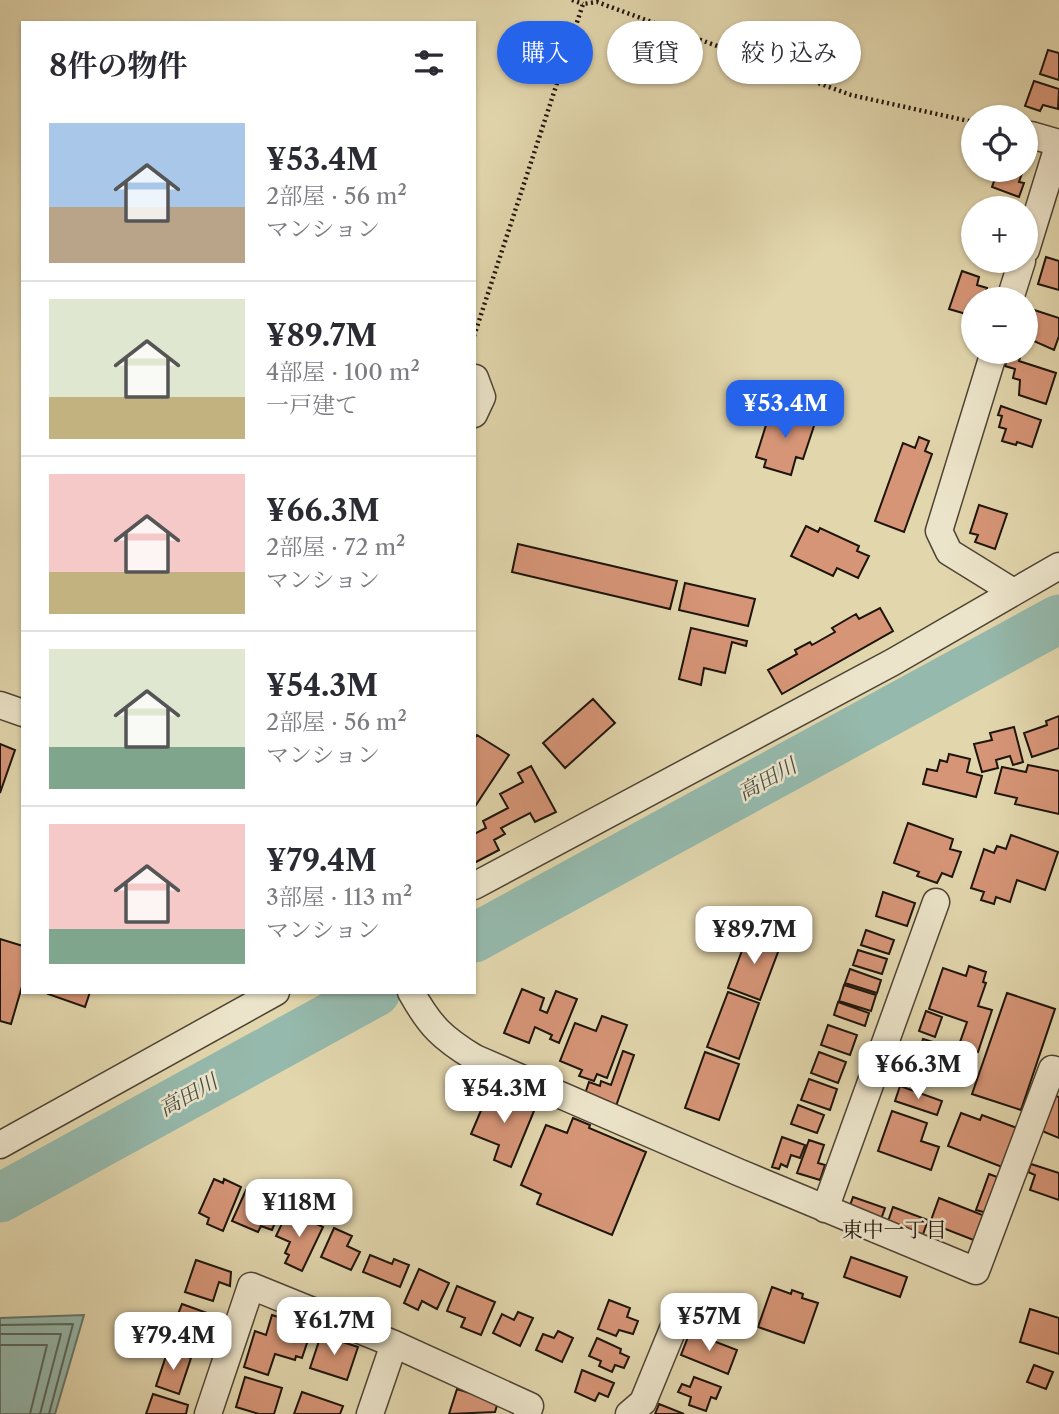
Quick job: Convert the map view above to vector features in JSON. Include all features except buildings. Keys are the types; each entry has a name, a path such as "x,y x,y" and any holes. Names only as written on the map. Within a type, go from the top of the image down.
{"street":[{"path":"1038,137 1059,144 1038,211"},
{"path":"990,364 939,531 949,552 1013,591"},
{"path":"476,381 482,397 476,410"},
{"path":"476,885 893,662 1059,566"},
{"path":"0,705 21,712"},
{"path":"825,1209 936,902"},
{"path":"0,1145 272,994"},
{"path":"412,994 424,1015 445,1040 474,1058 976,1271 1052,1069 1059,1071"},
{"path":"208,1414 251,1286 394,1344 530,1406 527,1414"},
{"path":"629,1414 643,1402 675,1324"},
{"path":"370,1414 394,1344"}],"path":[{"path":"572,0 583,4 598,1 851,95 961,119"},
{"path":"476,330 583,4"}],"water":[{"path":"84,1315 55,1414 0,1414 0,1318"}],"waterway":[{"name":"高田川","path":"476,937 1059,619"},
{"name":"高田川","path":"0,1198 372,994"}],"district":[{"name":"東中一丁目","path":"894,1229"}]}
